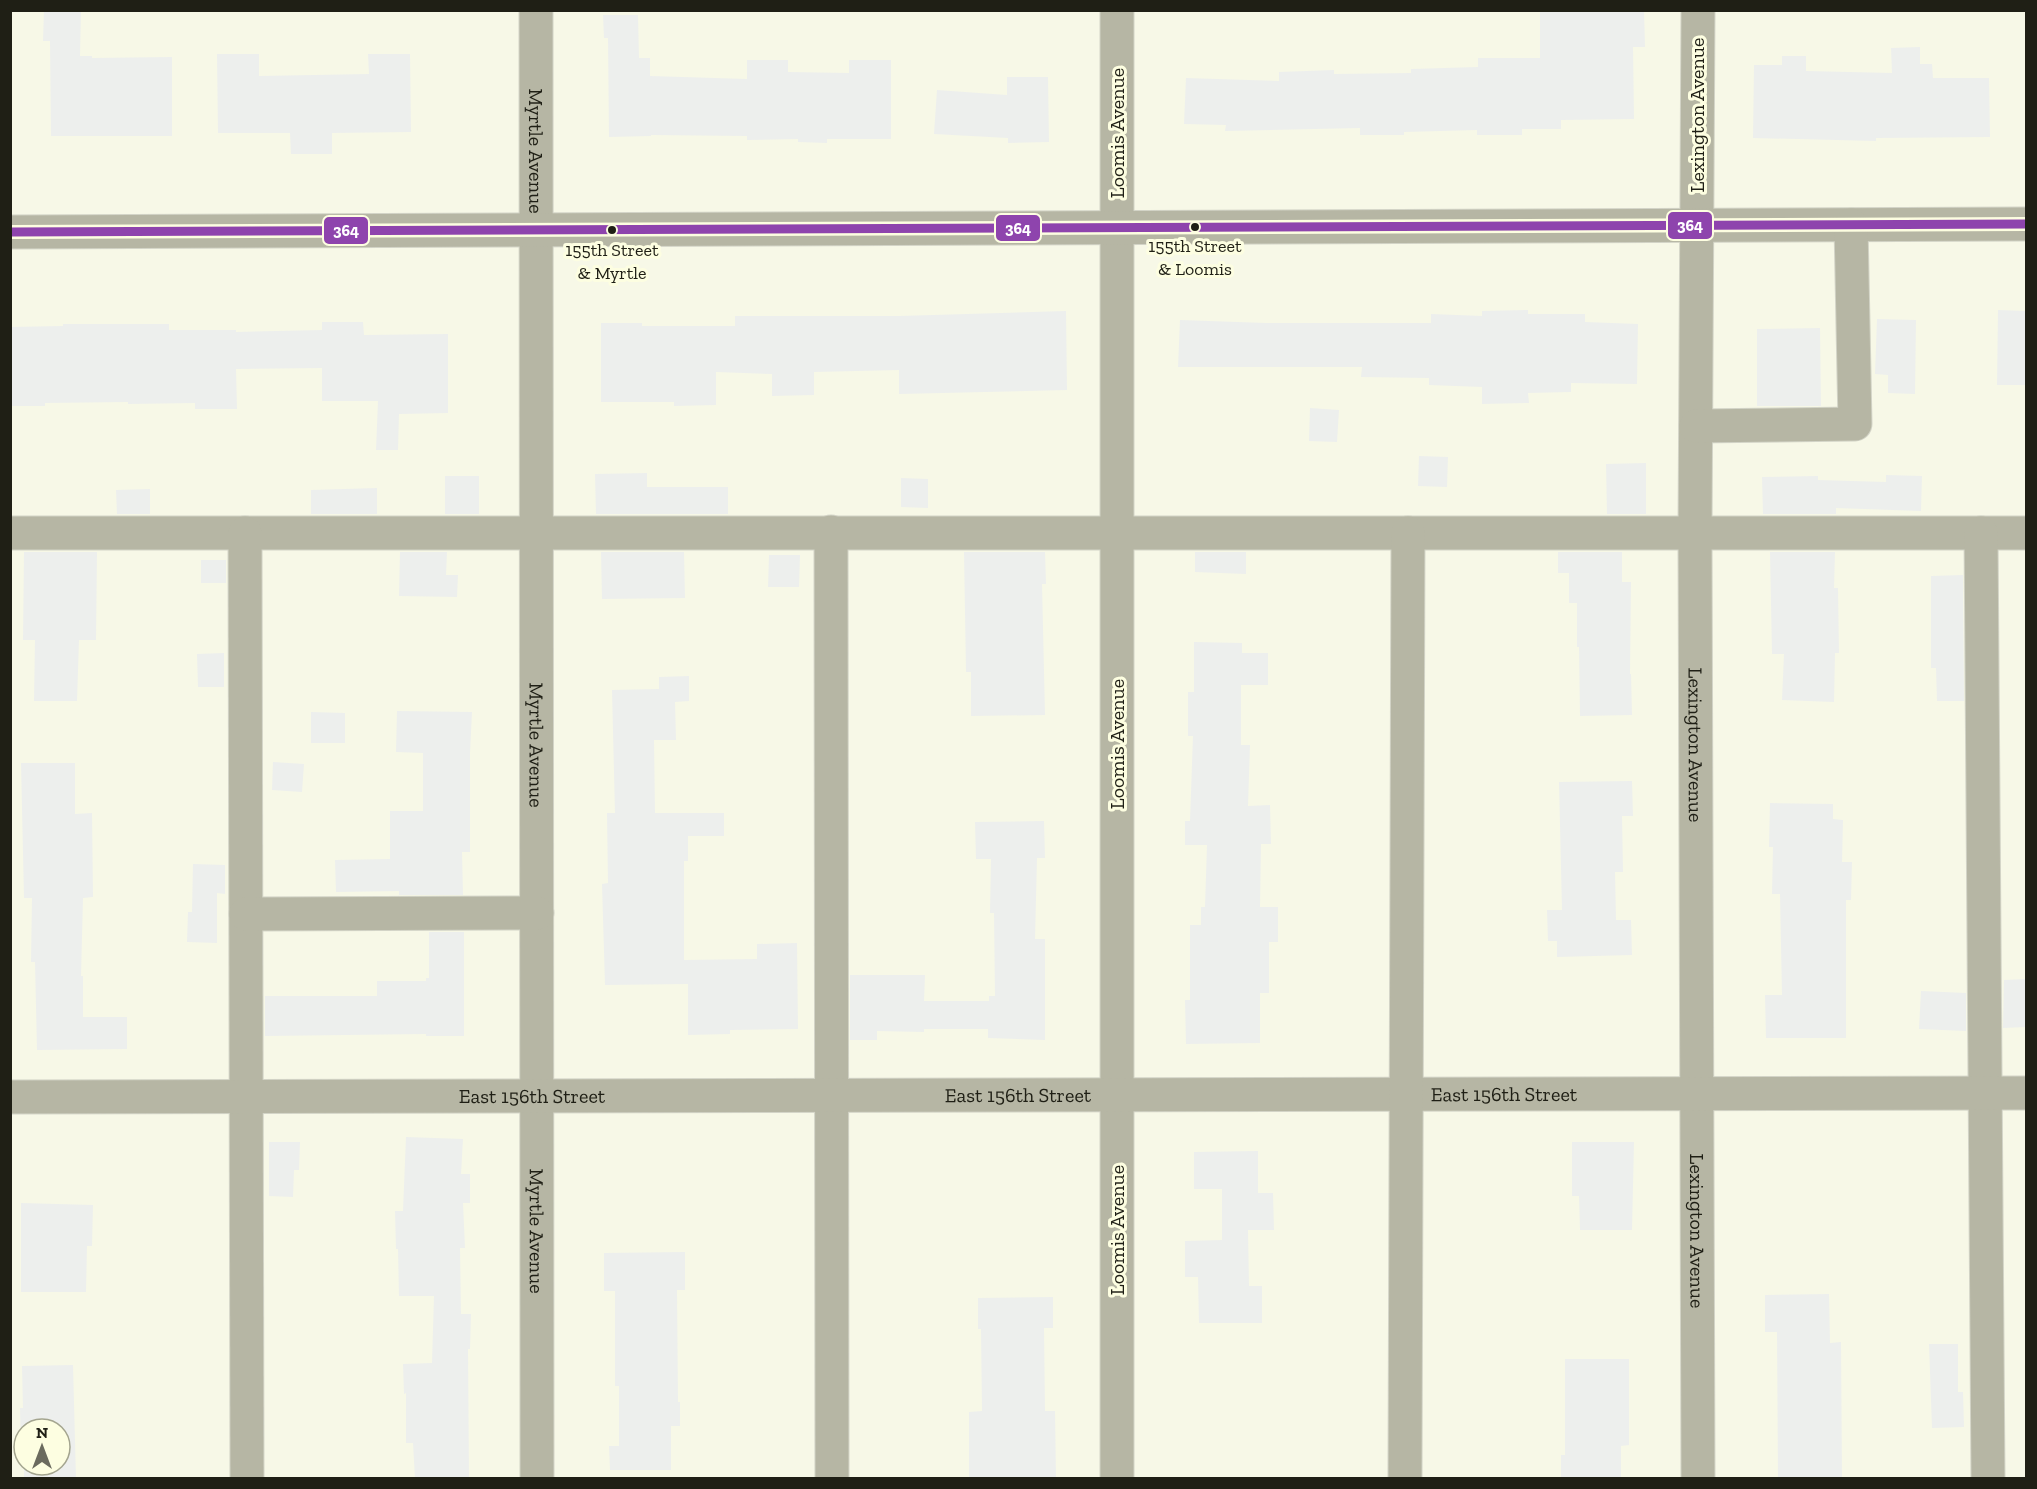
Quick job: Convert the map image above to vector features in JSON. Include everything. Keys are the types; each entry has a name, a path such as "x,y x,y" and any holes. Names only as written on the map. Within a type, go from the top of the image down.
{"street":[{"name":"Myrtle Avenue","path":"536,10 537,1479"},
{"name":"Loomis Avenue","path":"1117,10 1117,1479"},
{"name":"Lexington Avenue","path":"1698,10 1695,533 1698,1479"},
{"path":"10,232 2026,224"},
{"path":"1696,426 1855,424 1851,225"},
{"path":"831,532 832,1479"},
{"path":"10,533 2026,533"},
{"path":"245,533 247,1479"},
{"path":"1405,1479 1408,533"},
{"path":"1981,533 1988,1479"},
{"path":"246,914 537,913"},
{"name":"East 156th Street","path":"10,1097 2026,1093"}],"building":[{"path":"44,10 81,10 80,56 92,56 92,58 172,57 172,136 51,136 50,41 43,41"},
{"path":"1540,10 1644,10 1645,47 1633,47 1634,119 1561,120 1561,129 1522,129 1522,135 1477,135 1477,130 1404,132 1404,135 1360,135 1360,128 1225,131 1226,125 1184,124 1186,78 1279,81 1279,72 1334,70 1334,74 1411,73 1411,69 1478,67 1478,58 1540,58"},
{"path":"603,15 638,15 639,58 650,58 650,76 747,79 747,60 788,60 788,72 849,73 849,60 891,60 891,139 827,139 827,143 798,142 798,139 747,140 747,136 609,137 608,38 604,38"},
{"path":"1920,47 1920,64 1932,64 1933,78 1989,78 1990,137 1876,138 1876,141 1753,138 1754,65 1782,65 1782,56 1806,56 1806,71 1892,73 1891,48"},
{"path":"217,54 259,54 259,76 369,74 368,54 410,54 411,132 332,133 332,154 291,154 290,133 218,133"},
{"path":"1007,77 1048,77 1049,142 1008,143 1008,138 934,134 937,90 1007,95"},
{"path":"1528,310 1528,314 1585,314 1585,322 1638,324 1637,384 1571,383 1571,392 1528,393 1529,403 1482,404 1482,387 1429,385 1429,378 1361,377 1362,367 1178,367 1180,320 1266,323 1431,323 1431,314 1482,316 1482,311"},
{"path":"1998,310 2026,311 2026,385 1997,385"},
{"path":"1066,311 1067,390 899,394 899,370 814,372 814,395 772,396 772,374 716,372 716,405 674,406 674,402 601,402 601,323 642,323 642,326 735,326 735,316 899,316"},
{"path":"1877,319 1916,320 1915,394 1888,393 1888,375 1875,374"},
{"path":"322,322 363,322 364,335 448,334 448,413 399,414 398,450 376,450 378,401 322,401 322,368 236,369 237,409 195,409 195,403 128,404 128,402 45,403 45,406 10,406 10,327 63,326 63,324 169,324 169,330 236,330 236,332 322,330"},
{"path":"1820,328 1821,406 1757,406 1757,329"},
{"path":"1310,408 1339,410 1337,442 1309,441"},
{"path":"1419,456 1448,457 1447,487 1418,486"},
{"path":"1646,463 1646,514 1607,514 1606,464"},
{"path":"647,473 647,487 728,487 728,514 596,514 595,474"},
{"path":"1886,475 1922,476 1921,511 1836,508 1836,514 1763,514 1762,477 1818,476 1818,480 1886,482"},
{"path":"445,476 479,476 479,514 445,514"},
{"path":"901,478 928,479 928,508 901,507"},
{"path":"377,488 377,514 311,514 311,490"},
{"path":"150,489 150,514 117,514 116,490"},
{"path":"24,552 97,552 96,640 79,640 77,701 34,701 35,640 23,640"},
{"path":"400,552 447,552 446,575 458,575 457,597 399,596"},
{"path":"601,552 684,552 685,598 602,599"},
{"path":"964,552 1045,552 1046,584 1042,584 1045,715 971,716 971,672 966,672"},
{"path":"1195,552 1246,552 1246,574 1195,572"},
{"path":"1558,552 1622,552 1622,582 1631,582 1632,715 1580,716 1577,603 1569,603 1569,573 1558,573"},
{"path":"1770,552 1835,552 1834,588 1838,588 1839,653 1835,653 1834,702 1782,700 1784,654 1772,654"},
{"path":"769,555 800,555 799,587 768,587"},
{"path":"201,560 226,560 226,583 201,583"},
{"path":"1963,575 1964,701 1937,701 1936,668 1931,668 1931,576"},
{"path":"1194,642 1242,643 1242,653 1268,653 1268,685 1241,685 1241,745 1250,745 1248,806 1270,805 1271,844 1261,844 1260,907 1278,907 1278,942 1269,942 1269,993 1260,993 1260,1043 1186,1044 1185,1000 1190,1000 1190,925 1201,925 1201,907 1205,907 1207,845 1185,845 1185,821 1190,821 1193,736 1188,736 1188,692 1194,692"},
{"path":"224,653 224,687 198,687 197,654"},
{"path":"689,676 689,701 675,702 676,740 654,740 655,813 724,813 724,836 688,836 688,861 684,861 684,960 757,959 757,944 797,943 798,1029 730,1030 730,1034 688,1035 688,984 605,985 602,884 608,883 607,813 615,813 612,690 659,689 659,677"},
{"path":"397,711 472,712 470,852 462,852 463,895 399,895 399,891 336,892 335,860 390,859 390,811 423,811 423,753 396,752"},
{"path":"311,712 345,713 345,743 311,743"},
{"path":"273,762 304,764 302,792 272,790"},
{"path":"21,763 75,763 75,814 92,813 93,897 83,898 81,976 83,976 83,1017 127,1017 127,1049 37,1050 35,962 31,962 32,898 24,898"},
{"path":"1632,781 1633,816 1622,816 1623,872 1615,872 1616,920 1631,920 1632,955 1557,957 1557,941 1548,941 1547,910 1562,910 1559,782"},
{"path":"1770,803 1833,804 1833,819 1843,820 1842,862 1852,862 1851,900 1846,900 1846,1038 1766,1038 1765,995 1782,995 1780,894 1772,894 1773,847 1769,847"},
{"path":"1044,821 1045,858 1037,858 1035,939 1045,939 1045,1040 988,1038 988,1029 924,1029 924,1032 877,1031 877,1040 850,1040 850,975 925,975 924,1001 989,1001 989,996 995,996 994,913 990,913 991,859 976,859 975,822"},
{"path":"193,864 225,865 225,894 217,893 217,943 187,942 188,912 192,912"},
{"path":"429,932 464,932 464,1036 426,1036 426,1034 265,1036 265,996 377,996 377,981 426,981 426,978 429,978"},
{"path":"2026,979 2026,1027 2003,1028 2004,980"},
{"path":"1921,991 1966,993 1966,1031 1919,1029"},
{"path":"406,1137 463,1139 461,1174 470,1174 470,1203 463,1203 465,1248 460,1248 461,1314 471,1314 470,1349 468,1349 469,1479 415,1479 413,1443 406,1443 406,1393 404,1394 403,1364 432,1363 434,1296 399,1296 395,1211 403,1211"},
{"path":"269,1142 300,1142 299,1170 294,1170 293,1197 269,1196"},
{"path":"1572,1142 1634,1142 1632,1230 1580,1230 1579,1196 1572,1196"},
{"path":"1258,1151 1258,1193 1273,1193 1274,1230 1248,1230 1249,1286 1262,1286 1262,1323 1199,1323 1198,1277 1185,1277 1185,1241 1222,1240 1222,1189 1194,1189 1194,1152"},
{"path":"21,1203 93,1205 92,1246 87,1246 86,1292 21,1292"},
{"path":"685,1252 685,1290 677,1290 680,1426 671,1426 671,1470 610,1470 609,1446 619,1446 619,1386 615,1386 615,1291 604,1291 604,1253"},
{"path":"1829,1294 1830,1343 1841,1342 1842,1478 1778,1478 1777,1332 1765,1332 1765,1295"},
{"path":"1053,1297 1053,1328 1044,1328 1045,1411 1055,1411 1056,1479 969,1479 969,1412 982,1411 981,1329 978,1329 978,1298"},
{"path":"1929,1344 1958,1344 1958,1392 1963,1392 1964,1427 1932,1428"},
{"path":"1565,1359 1629,1359 1629,1445 1621,1446 1621,1479 1561,1479 1561,1455 1565,1455"},
{"path":"73,1365 76,1479 24,1479 24,1477 72,1477 72,1417 20,1417 20,1408 23,1408 22,1366"}],"transit line":[{"name":"364","path":"10,232 2026,224"}],"place":[{"name":"155th Street & Loomis","path":"1195,227"},
{"name":"155th Street & Myrtle","path":"612,230"}]}
